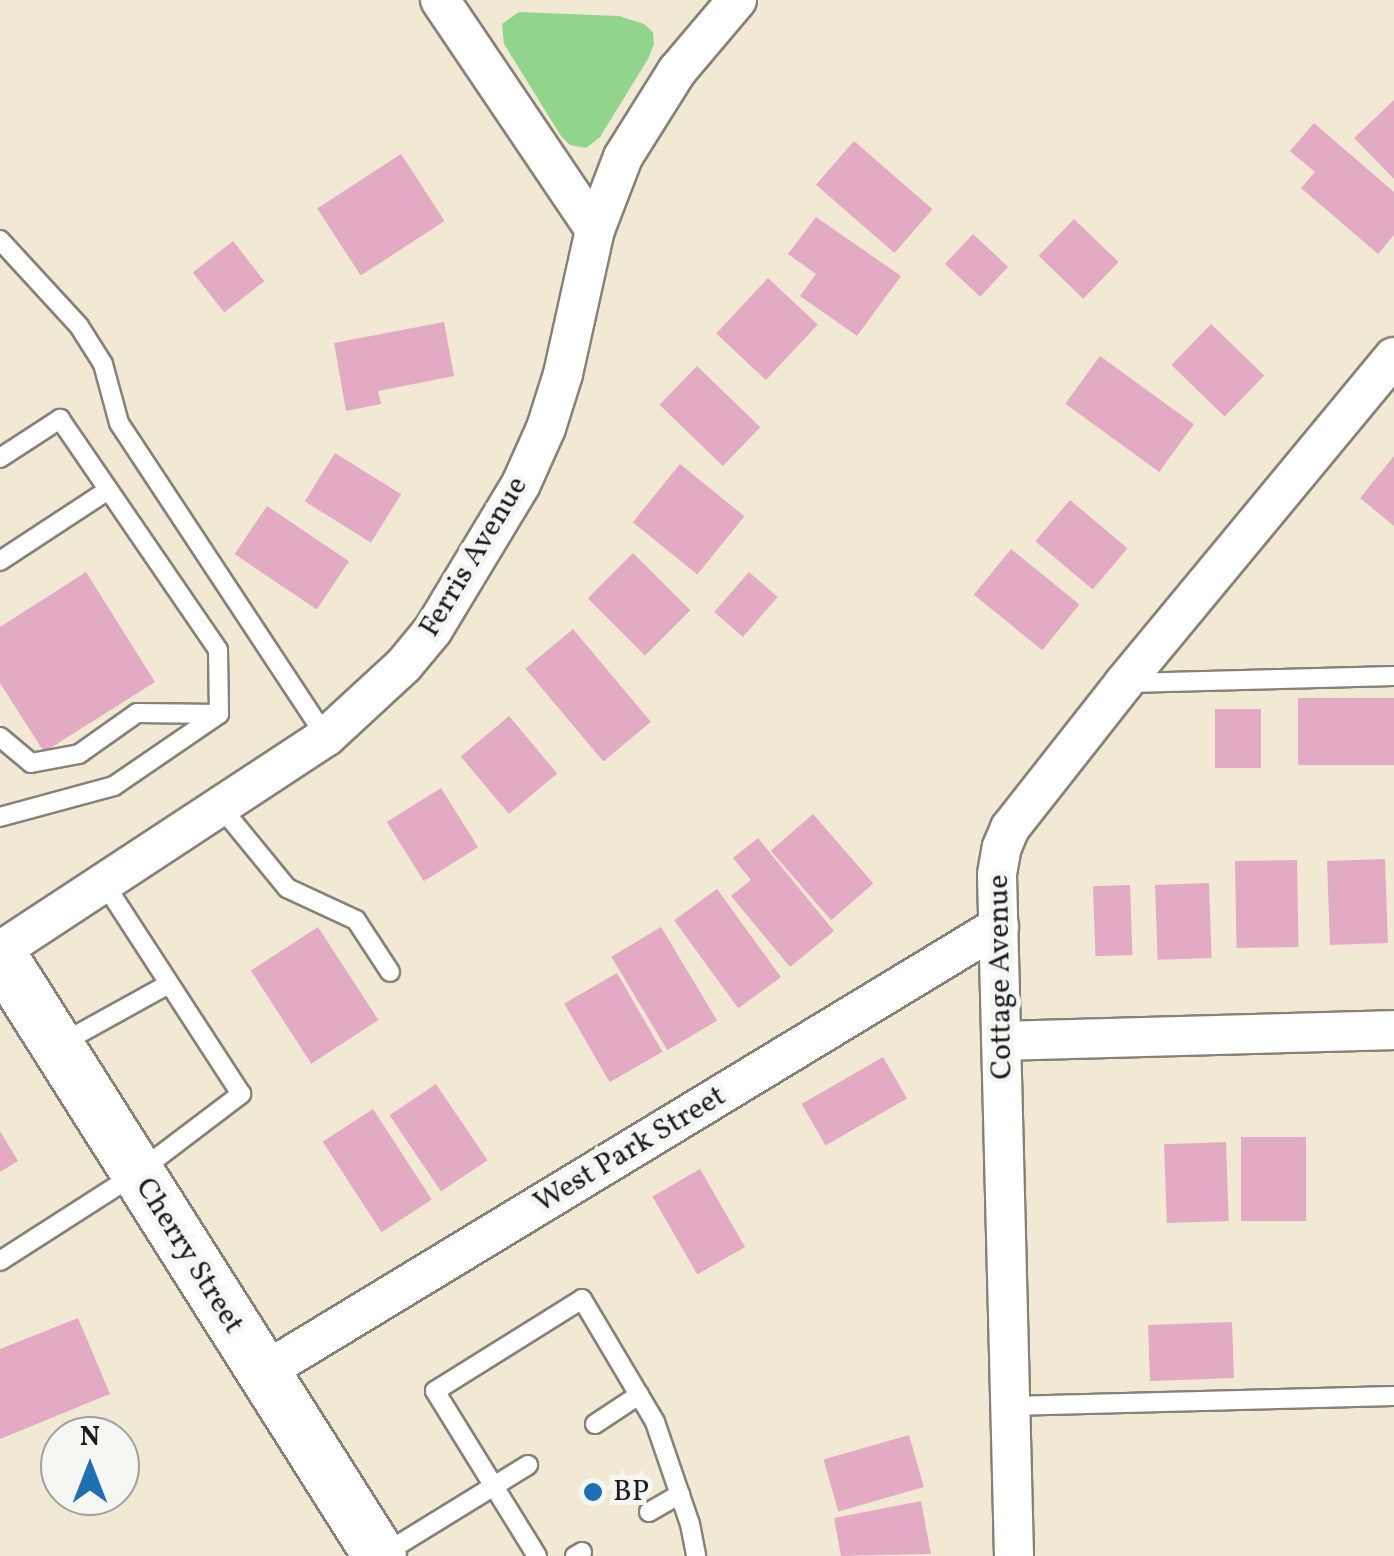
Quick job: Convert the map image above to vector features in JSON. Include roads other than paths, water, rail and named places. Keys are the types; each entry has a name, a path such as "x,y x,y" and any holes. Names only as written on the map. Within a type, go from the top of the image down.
{"main road":[{"name":"Cherry Street","path":"0,953 380,1556"}],"street":[{"path":"440,0 595,230"},
{"name":"Ferris Avenue","path":"0,953 326,737 404,665 433,630 521,484 563,374 595,230 623,158 654,104 702,37 737,0"},
{"name":"Cottage Avenue","path":"1014,1556 998,874 1010,828 1124,683 1394,356"},
{"name":"West Park Street","path":"262,1373 999,926"},
{"path":"1001,1041 1394,1030"}],"lane":[{"path":"0,240 79,326 103,364 119,424 326,737"},
{"path":"0,458 60,420 218,650 219,714"},
{"path":"0,560 108,490"},
{"path":"1124,683 1394,676"},
{"path":"0,737 31,763 79,754 137,713 219,714"},
{"path":"0,817 114,786 219,714"},
{"path":"219,805 288,888 356,920 390,972"},
{"path":"0,1261 137,1174 240,1094 104,882"},
{"path":"57,1045 169,984"},
{"path":"537,1556 435,1391 582,1299 655,1422 696,1556"},
{"path":"595,1424 639,1395"},
{"path":"1010,1406 1394,1396"},
{"path":"380,1556 528,1465"},
{"path":"649,1512 680,1494"}],"place":[{"name":"BP","path":"593,1492"}]}
